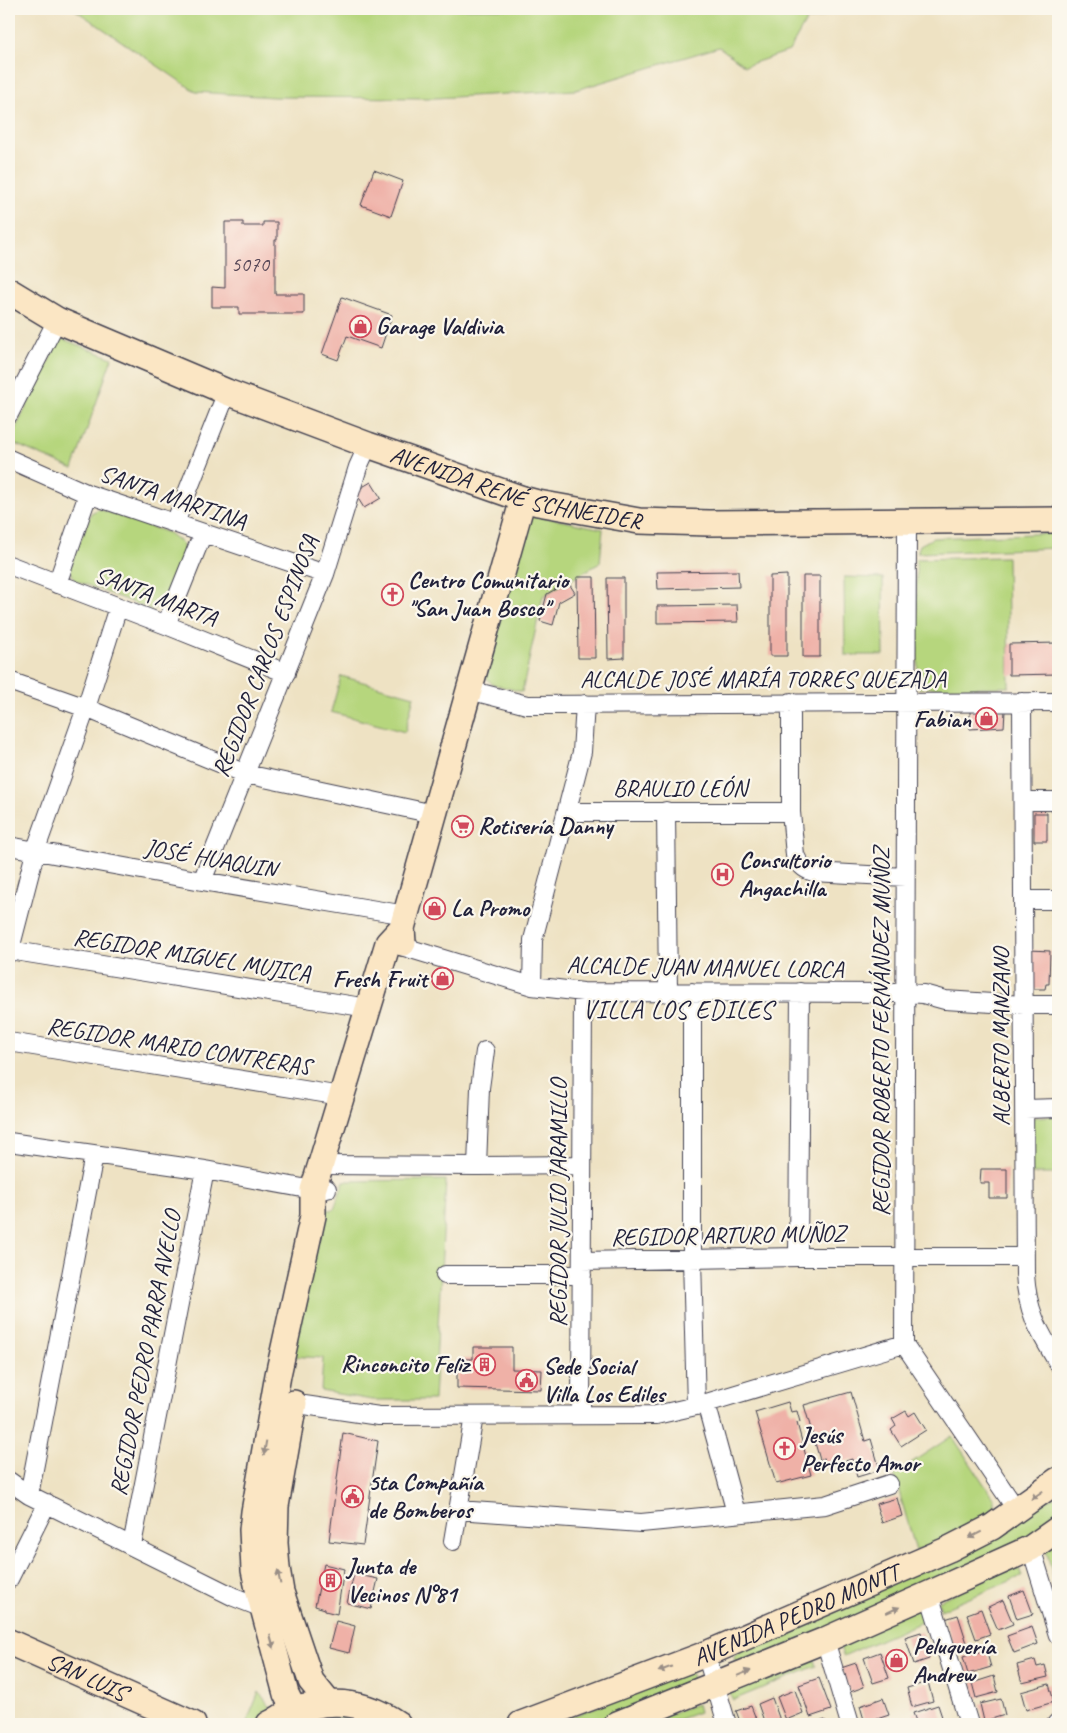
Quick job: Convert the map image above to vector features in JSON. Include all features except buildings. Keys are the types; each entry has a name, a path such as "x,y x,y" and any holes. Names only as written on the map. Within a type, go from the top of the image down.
{"main road":[{"name":"AVENIDA RENÉ SCHNEIDER","path":"9,290 58,320 227,392 368,445 523,499 639,521 709,523 1058,520"},
{"path":"328,1702 311,1681 281,1592 277,1568 274,1524 279,1487 284,1402 313,1216 327,1165 400,933 523,499"},
{"path":"327,1165 341,1096 368,1008 400,933"},
{"path":"284,1402 254,1512 252,1530 254,1570 286,1694 294,1710"},
{"name":"AVENIDA PEDRO MONTT","path":"521,1724 706,1654 949,1549 992,1527 1058,1480"},
{"name":"AVENIDA PEDRO MONTT","path":"618,1724 825,1640 929,1594 1031,1548 1058,1529"},
{"name":"SAN LUIS","path":"9,1642 193,1724"},
{"path":"269,1724 294,1710 328,1702 348,1703 368,1708 398,1724"}],"street":[{"path":"9,414 58,320"},
{"path":"175,523 227,392"},
{"name":"REGIDOR CARLOS ESPINOSA","path":"202,881 325,574 358,467 368,445"},
{"name":"SANTA MARTINA","path":"9,459 88,494 325,574"},
{"path":"57,584 88,494"},
{"name":"REGIDOR ROBERTO FERNÁNDEZ MUÑOZ","path":"904,1344 907,521"},
{"path":"166,624 203,533"},
{"name":"SANTA MARTA","path":"9,565 166,624 286,673"},
{"path":"9,951 36,850 86,708 118,607"},
{"path":"9,681 86,708 246,774 434,814"},
{"name":"ALCALDE JOSÉ MARÍA TORRES QUEZADA","path":"469,690 527,705 791,702 1058,702"},
{"path":"791,702 792,812 795,855 801,866 813,872 906,877"},
{"name":"ALBERTO MANZANO","path":"1022,702 1025,1282 1029,1306 1040,1332 1058,1363"},
{"path":"532,986 533,940 568,812 582,752 585,704"},
{"path":"1023,801 1058,801"},
{"path":"666,811 668,993"},
{"name":"BRAULIO LEÓN","path":"568,812 792,812"},
{"name":"JOSÉ HUAQUIN","path":"9,846 202,881 400,933"},
{"path":"1024,900 1058,900"},
{"name":"ALCALDE JUAN MANUEL LORCA","path":"400,933 532,986 583,992 905,993 923,994 946,1000 1024,1005 1058,1005"},
{"name":"REGIDOR MIGUEL MUJICA","path":"9,951 368,1008"},
{"name":"REGIDOR JULIO JARAMILLO","path":"581,1415 583,992"},
{"path":"692,992 692,1259 701,1404 736,1513"},
{"path":"798,1257 800,992"},
{"name":"REGIDOR MARIO CONTRERAS","path":"9,1042 341,1096"},
{"path":"477,1166 480,1088 485,1051"},
{"path":"1025,1109 1058,1108"},
{"path":"9,1142 205,1170 320,1189"},
{"path":"29,1495 94,1155"},
{"path":"327,1165 477,1166 582,1164"},
{"name":"REGIDOR PEDRO PARRA AVELLO","path":"132,1545 205,1170"},
{"name":"REGIDOR ARTURO MUÑOZ","path":"446,1275 582,1268 692,1259 1026,1257"},
{"path":"284,1402 379,1416 656,1415 701,1404 904,1344 1016,1509"},
{"path":"453,1541 474,1416"},
{"path":"9,1481 29,1495 234,1596 264,1609 289,1616"},
{"path":"458,1510 641,1523 825,1505 888,1484"},
{"path":"9,1579 47,1503"},
{"path":"1031,1548 1058,1636"},
{"path":"929,1594 969,1724"},
{"path":"825,1640 850,1724"},
{"path":"706,1654 728,1724"}],"green space":[{"path":"74,9 832,9 824,16 806,21 789,51 745,66 719,47 576,90 435,98 274,97 196,92"},
{"path":"60,338 112,358 73,469 15,444 12,436"},
{"path":"99,509 169,533 183,544 184,555 165,603 152,610 74,580 70,568 91,513"},
{"path":"528,514 603,529 600,563 543,596 522,692 492,684 486,677"},
{"path":"1058,533 1058,548 917,553 920,545 933,538"},
{"path":"1007,557 1009,687 918,688 916,559"},
{"path":"844,577 883,578 884,655 845,655"},
{"path":"341,676 414,696 405,732 331,712"},
{"path":"1058,1115 1058,1174 1027,1174 1028,1118"},
{"path":"446,1180 434,1400 372,1400 321,1391 323,1358 290,1356 316,1213 334,1209 344,1181"},
{"path":"952,1436 994,1499 994,1510 983,1522 916,1551 894,1474"},
{"path":"1058,1495 1058,1518 1024,1543 740,1666 735,1661 734,1657 739,1651"},
{"path":"1058,1543 1058,1593 1046,1550"},
{"path":"1017,1564 1022,1576 941,1610 938,1601"},
{"path":"919,1607 924,1621 843,1656 839,1643"},
{"path":"811,1652 816,1666 733,1700 727,1688"},
{"path":"690,1671 693,1677 691,1682 594,1724 552,1724"},
{"path":"259,1692 275,1713 269,1724 246,1724"},
{"path":"697,1704 699,1712 666,1724 641,1724"},
{"path":"327,1715 349,1715 376,1724 294,1724 304,1719"}],"place":[{"name":"Garage Valdivia","path":"360,326"},
{"name":"Centro Comunitario \"San Juan Bosco\"","path":"392,594"},
{"name":"Fabian","path":"987,719"},
{"name":"Rotisería Danny","path":"462,826"},
{"name":"Consultorio Angachilla","path":"723,874"},
{"name":"La Promo","path":"435,908"},
{"name":"Fresh Fruit","path":"443,979"},
{"name":"Rinconcito Feliz","path":"485,1364"},
{"name":"Sede Social Villa Los Ediles","path":"527,1380"},
{"name":"Jesús Perfecto Amor","path":"785,1449"},
{"name":"5ta Compañía de Bomberos","path":"352,1496"},
{"name":"Junta de Vecinos N°81","path":"331,1580"},
{"name":"Peluquería Andrew","path":"897,1660"}],"district":[{"name":"VILLA LOS EDILES","path":"678,1010"}]}
